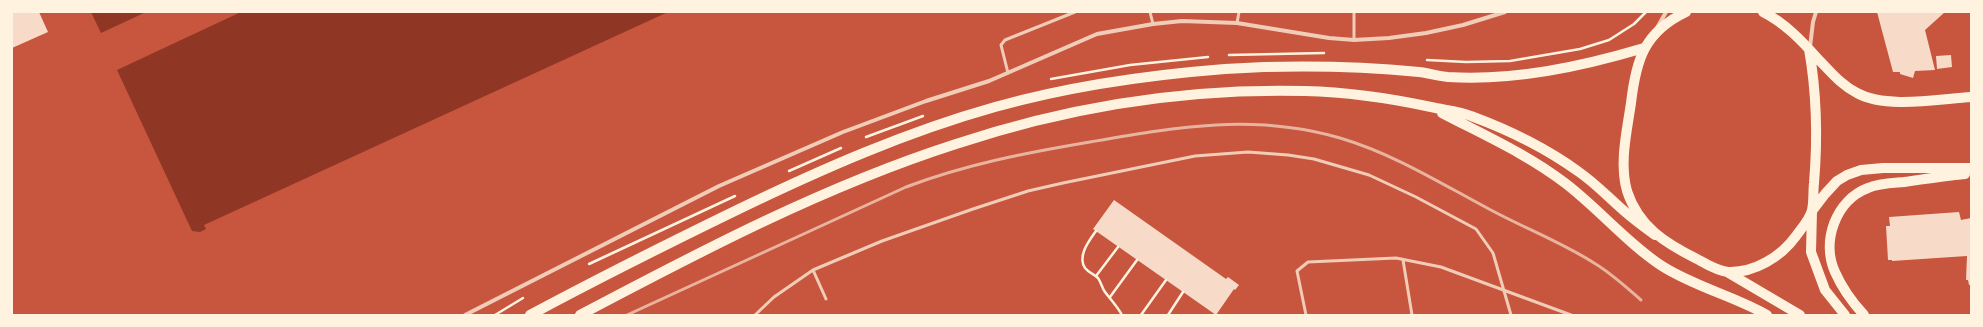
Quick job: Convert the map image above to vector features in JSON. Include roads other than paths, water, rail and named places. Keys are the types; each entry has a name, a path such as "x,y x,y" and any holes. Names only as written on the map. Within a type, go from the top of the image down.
{"main road":[{"path":"1655,235 1632,203 1624,176 1633,82 1637,62 1644,48 1654,35 1676,17 1686,12"},
{"path":"1763,12 1779,21 1841,82 1866,97 1876,100 1902,101 1971,97"},
{"path":"530,315 636,260 800,180 922,130 996,107 1111,82 1150,76 1256,68 1370,69 1421,72 1447,77 1513,75 1578,66 1644,48"},
{"path":"1809,49 1817,107 1811,252 1825,290 1845,315"},
{"path":"580,315 695,256 809,202 879,172 955,144 1024,124 1104,107 1181,96 1258,91 1322,91 1363,94 1467,114 1537,145 1579,171 1655,235 1712,267 1727,272 1800,315"},
{"path":"1433,108 1494,139 1540,166 1586,200 1644,253 1662,266 1767,315"},
{"path":"1727,272 1757,266 1774,257 1792,242 1812,211 1837,181 1847,175 1861,170 1883,168 1971,168"},
{"path":"1864,315 1841,284 1834,271 1831,252 1831,234 1835,217 1842,206 1857,194 1875,185 1971,173"}],"street":[{"path":"465,315 719,186 884,115 1008,73 1083,39 1120,29 1182,21 1237,23 1329,38 1354,40 1389,38 1426,33 1463,25 1505,12"},
{"path":"1654,35 1666,12"},
{"path":"1809,49 1816,12"}],"lane":[{"path":"1008,73 1001,45 1004,40 1074,12"},
{"path":"1150,12 1153,24"},
{"path":"1237,23 1239,12"},
{"path":"1354,12 1354,40"},
{"path":"755,315 774,297 813,270 924,226 1028,191 1196,156 1248,152 1288,155 1344,167 1394,186 1476,229 1493,253 1511,315"},
{"path":"1306,315 1297,271 1308,262 1396,258 1441,267 1571,315"},
{"path":"1403,260 1412,315"},
{"path":"813,270 826,299"}],"railway":[{"path":"627,315 906,187 951,172 1019,155 1122,136 1184,128 1245,124 1308,130 1340,138 1379,152 1581,255 1606,271 1641,300"}]}
